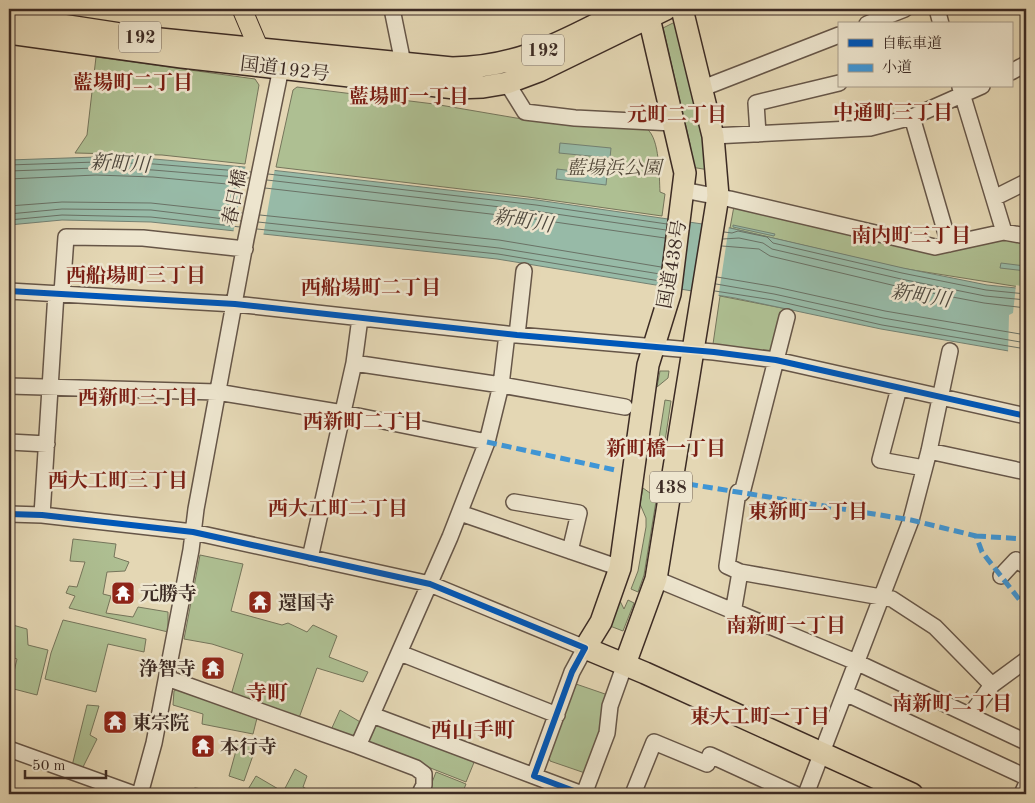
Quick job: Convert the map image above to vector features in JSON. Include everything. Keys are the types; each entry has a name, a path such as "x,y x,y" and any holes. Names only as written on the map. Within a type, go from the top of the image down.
{"highway":[{"name":"国道192号","path":"9,34 271,55 452,68 482,68 511,62 537,53 628,9"},
{"name":"国道438号","path":"625,664 656,579 717,205 713,136 703,88 682,9"},
{"name":"国道192号","path":"9,17 271,55 455,88 507,83 539,71 654,12"},
{"name":"国道438号","path":"585,648 601,622 620,568 653,347 670,294 685,173 673,123 654,12"},
{"path":"585,648 625,664 912,794"}],"main road":[{"path":"242,9 271,55"},
{"path":"256,9 271,55"}],"street":[{"path":"392,9 403,63"},
{"path":"872,22 905,9"},
{"path":"937,9 940,22"},
{"path":"703,88 838,35"},
{"name":"春日橋","path":"140,794 154,743 217,392 262,163 271,55"},
{"path":"1012,71 1026,64"},
{"path":"507,83 525,112 575,118 673,123"},
{"path":"758,134 756,102 838,83"},
{"path":"713,136 870,128 912,117 962,91 1004,232"},
{"path":"912,117 948,244"},
{"path":"994,198 1026,182"},
{"path":"682,198 935,247 1004,232 1026,236"},
{"path":"42,515 59,293 66,237 143,238 245,244"},
{"path":"358,746 430,584 487,442 512,334 524,271"},
{"path":"9,291 235,304 512,334 714,352 776,360 1026,416"},
{"path":"787,317 740,492 728,566 740,572 892,599 935,627 992,686"},
{"path":"310,558 354,363 360,318"},
{"path":"806,794 911,520 929,451 950,351"},
{"path":"354,363 500,385 624,407"},
{"path":"9,386 217,392 343,413 487,442"},
{"path":"899,388 880,460 924,468"},
{"path":"9,442 47,444"},
{"path":"929,451 1026,472"},
{"path":"514,502 579,513 570,551"},
{"path":"460,513 620,568"},
{"path":"9,516 42,515 193,532 430,584 585,648 572,672 534,776"},
{"path":"1001,576 1016,560 1026,566"},
{"path":"734,613 740,572"},
{"path":"656,579 734,613 856,662 971,714 1026,742"},
{"path":"400,653 557,715"},
{"path":"971,714 992,686 1026,660"},
{"path":"372,715 583,794 607,733 610,706 625,664"},
{"path":"166,678 416,768 424,774 424,785 421,791"},
{"path":"844,693 1026,777"},
{"path":"633,794 654,742 707,764 710,755 795,794"},
{"path":"9,749 134,794"},
{"path":"1022,794 1026,784"}],"green space":[{"path":"675,22 707,148 709,170 691,167 690,144 663,28"},
{"path":"96,57 255,79 259,85 245,164 162,155 75,153 87,135"},
{"name":"藍場浜公園","path":"297,87 434,104 516,118 647,129 657,149 660,192 665,194 662,216 528,197 276,167 293,90"},
{"path":"734,206 938,252 996,238 1026,240 1026,288 900,268 730,228"},
{"path":"720,296 787,309 772,354 713,344"},
{"path":"660,371 669,371 668,378 657,387"},
{"path":"665,400 671,401 664,448 661,451 657,451"},
{"path":"643,488 650,493 658,489 644,575 638,592 631,589 638,571 646,527 646,518 640,504"},
{"path":"73,539 116,544 114,557 129,562 125,571 107,572 103,594 111,596 106,613 133,617 138,607 168,612 168,632 69,608 75,596 66,593 69,586 77,587 85,562 70,561"},
{"path":"200,555 243,564 231,611 282,625 288,623 307,632 313,625 337,636 329,657 368,672 363,682 317,668 299,718 231,695 243,654 212,644 184,639"},
{"path":"619,599 624,609 628,600 634,603 623,631 610,626"},
{"path":"63,620 146,639 144,652 108,644 96,692 45,679 51,653"},
{"path":"9,624 27,629 28,645 48,650 37,695 10,688 17,659 9,656"},
{"path":"576,684 608,695 603,732 585,773 550,761 548,753"},
{"path":"179,688 257,718 253,734 202,724 203,714 173,705 174,691"},
{"path":"87,705 99,706 90,735 97,739 82,769 72,766"},
{"path":"340,710 362,723 354,740 331,730"},
{"path":"376,720 475,760 466,782 367,743"},
{"path":"239,740 257,744 244,781 229,776"},
{"path":"295,769 307,776 303,787 316,794 282,794"},
{"path":"436,772 466,784 462,794 428,793"},
{"path":"256,776 280,790 277,794 249,794 247,791"},
{"path":"195,788 225,792 227,794 182,794"}],"water":[{"path":"560,143 611,148 610,158 559,153"},
{"name":"新町川","path":"96,157 154,159 244,167 537,200 730,228 903,268 987,285 1026,289 1026,354 881,329 735,298 497,259 151,222 62,220 9,225 9,160"},
{"path":"557,169 607,175 606,185 556,179"},
{"path":"733,225 775,234 774,236 733,227"},
{"path":"1026,261 1026,271 1000,268 1001,263 1025,266"}],"pier":[{"path":"246,164 275,168 263,237 233,234"},
{"path":"703,222 729,226 718,299 692,294"},
{"path":"1016,285 1026,287 1026,356 1008,354 1009,315 1013,313"}],"marked path":[{"path":"487,442 615,470"},
{"path":"688,484 911,520 976,536 982,552 1026,608"},
{"path":"976,536 1026,539"}],"cycle path":[{"path":"9,291 235,304 517,335 714,352 776,360 1026,416"},
{"path":"9,514 42,515 193,532 430,584 585,648 572,672 534,776 582,794"}],"place":[{"name":"元勝寺","path":"123,593"},
{"name":"還国寺","path":"260,602"},
{"name":"浄智寺","path":"213,668"},
{"name":"東宗院","path":"115,722"},
{"name":"本行寺","path":"203,746"}],"district":[{"name":"藍場町二丁目","path":"133,82"},
{"name":"藍場町一丁目","path":"409,96"},
{"name":"中通町三丁目","path":"893,112"},
{"name":"元町二丁目","path":"677,114"},
{"name":"南内町三丁目","path":"911,235"},
{"name":"西船場町三丁目","path":"136,275"},
{"name":"西船場町二丁目","path":"371,287"},
{"name":"西新町三丁目","path":"138,397"},
{"name":"西新町二丁目","path":"363,421"},
{"name":"新町橋一丁目","path":"666,448"},
{"name":"西大工町三丁目","path":"118,480"},
{"name":"西大工町二丁目","path":"338,508"},
{"name":"東新町一丁目","path":"808,511"},
{"name":"南新町一丁目","path":"786,625"},
{"name":"寺町","path":"267,693"},
{"name":"南新町二丁目","path":"952,703"},
{"name":"東大工町一丁目","path":"760,716"},
{"name":"西山手町","path":"473,730"}]}
